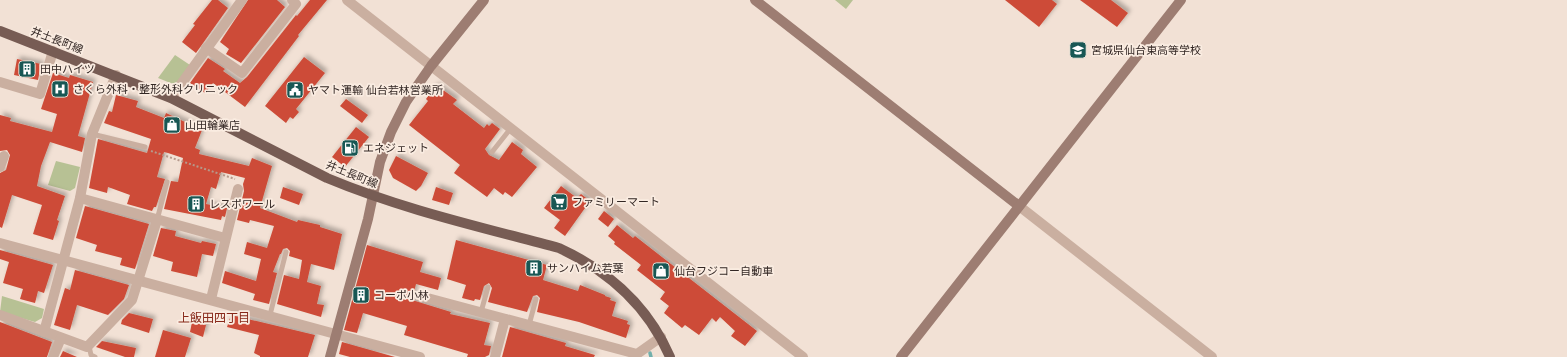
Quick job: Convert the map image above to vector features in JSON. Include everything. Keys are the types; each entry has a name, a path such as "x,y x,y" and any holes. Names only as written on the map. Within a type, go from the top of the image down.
{"main road":[{"name":"井土長町線","path":"0,31 172,98 327,178 373,196 559,248 602,272 630,296 661,336 670,357"}],"street":[{"path":"172,98 206,48 242,0"},
{"path":"206,48 242,73 296,4 292,0"},
{"path":"347,0 804,357"},
{"path":"330,357 373,196 380,162 396,122 406,102 431,66 484,0"},
{"path":"756,0 1212,357"},
{"path":"901,357 1181,0"},
{"path":"0,82 40,94 53,51"},
{"path":"44,332 80,198 92,134 116,75"},
{"path":"0,167 4,156"},
{"path":"211,299 238,189"},
{"path":"80,198 225,238"},
{"path":"0,316 87,347 132,300 140,280 157,220"},
{"path":"0,243 270,315 420,357"},
{"path":"420,296 637,354 661,336"},
{"path":"495,357 506,319"},
{"path":"53,357 61,338"}],"lane":[{"path":"492,152 511,128"},
{"path":"92,134 145,146"},
{"path":"157,220 167,182"},
{"path":"270,315 286,252"},
{"path":"481,312 488,287"},
{"path":"529,325 536,299"},
{"path":"89,345 92,356 95,357"}],"path":[{"path":"145,146 152,152 235,179 238,189"}],"green space":[{"path":"835,0 853,0 846,9"},
{"path":"175,55 190,65 180,81 173,84 158,78"},
{"path":"56,161 80,167 75,188 70,191 48,185"},
{"path":"2,296 44,309 42,318 35,322 0,312"}],"building":[{"path":"212,0 218,0 228,8 196,53 182,42 195,25 193,24"},
{"path":"248,0 277,0 285,7 241,63 226,54 229,49 220,42"},
{"path":"310,0 327,0 298,35 299,36 245,107 213,83 205,93 190,83 208,58 225,69 223,71 240,83 247,77 296,15 297,16"},
{"path":"1005,0 1052,0 1057,4 1039,27"},
{"path":"1080,0 1111,0 1128,13 1117,27"},
{"name":"ヤマト運輸 仙台若林営業所","path":"304,57 325,73 296,109 299,112 293,119 290,117 286,123 265,106"},
{"name":"田中ハイツ","path":"17,59 41,64 38,80 14,75"},
{"path":"53,73 69,78 70,75 93,82 78,136 85,138 82,152 50,142 41,166 37,186 65,196 57,220 59,221 53,240 33,234 42,205 12,195 2,228 0,227 0,173 6,170 10,155 7,150 0,151 0,115 11,118 10,121 52,132 57,114 41,109"},
{"path":"436,85 457,100 453,104 484,128 487,124 489,126 492,123 500,129 485,149 489,155 499,160 512,142 523,150 521,154 537,167 512,197 505,192 503,195 494,188 487,197 454,173 460,165 409,125 428,101 426,99"},
{"path":"116,95 138,101 136,107 164,118 166,113 202,130 195,148 200,150 199,154 249,166 252,158 272,166 260,208 297,222 298,220 320,225 320,227 342,234 334,270 311,264 307,282 321,286 317,304 324,305 321,317 277,304 284,275 299,279 302,260 289,256 290,251 287,248 283,249 280,254 273,272 277,273 269,304 253,300 255,294 222,283 225,271 256,281 261,259 244,254 247,242 267,248 274,226 250,220 249,223 237,220 244,191 243,184 245,178 221,172 216,189 211,187 206,204 227,208 225,217 222,216 221,220 164,209 171,181 178,182 183,158 164,152 157,177 165,179 156,207 154,207 152,211 127,204 130,195 108,187 107,193 89,188 98,139 147,153 151,139 104,123 109,111 112,112"},
{"path":"346,99 368,115 362,123 340,106"},
{"path":"356,127 369,137 345,167 332,157"},
{"path":"396,156 428,173 421,186 416,191 393,178 389,170"},
{"path":"561,186 577,198 581,194 590,201 565,236 554,228 560,220 544,208"},
{"path":"283,187 303,194 299,205 280,198"},
{"path":"436,187 453,193 449,205 432,200"},
{"path":"85,206 149,224 135,269 120,265 122,258 95,251 97,245 76,238"},
{"path":"604,211 614,219 608,227 598,219"},
{"path":"617,225 633,238 635,236 757,331 745,346 731,336 735,331 720,317 716,322 712,318 699,335 685,325 682,328 664,313 669,306 660,299 665,292 637,270 641,265 614,244 615,242 608,236"},
{"path":"161,228 176,231 175,236 201,243 202,241 216,244 213,256 202,254 197,277 171,271 173,262 153,256"},
{"path":"456,240 547,265 543,280 578,291 580,285 611,298 610,300 616,302 612,316 628,321 627,324 630,325 626,338 579,322 537,312 540,298 537,295 533,296 527,312 488,302 492,288 489,283 484,286 480,300 475,299 474,301 462,298 466,285 447,279"},
{"path":"367,245 423,262 420,272 441,278 438,290 416,284 412,300 451,312 450,314 490,323 484,345 491,346 489,355 485,357 467,357 468,354 404,335 407,326 363,313 357,333 344,330"},
{"path":"0,250 53,265 44,293 38,291 35,303 20,299 23,289 3,283 9,262 0,259"},
{"path":"75,270 129,285 124,299 108,315 77,305 70,330 54,325 65,288 70,290"},
{"path":"129,313 153,319 149,333 121,324 122,320"},
{"path":"231,315 315,335 308,357 260,357 254,353 259,335 227,327"},
{"path":"0,322 52,342 47,357 0,357"},
{"path":"192,322 206,325 203,337 190,332"},
{"path":"510,327 566,343 565,346 595,355 594,357 502,357"},
{"path":"163,330 191,338 185,357 155,357"},
{"path":"102,341 136,348 134,357 125,357 96,347"},
{"path":"342,342 395,357 350,357 339,354"},
{"path":"63,351 77,357 60,357"}],"waterway":[{"path":"650,353 651,357"}],"place":[{"name":"宮城県仙台東高等学校","path":"1078,50"},
{"name":"田中ハイツ","path":"27,69"},
{"name":"さくら外科・整形外科クリニック","path":"60,89"},
{"name":"ヤマト運輸 仙台若林営業所","path":"295,90"},
{"name":"山田輪業店","path":"172,125"},
{"name":"エネジェット","path":"350,148"},
{"name":"ファミリーマート","path":"559,202"},
{"name":"レスポワール","path":"196,204"},
{"name":"サンハイム若葉","path":"534,268"},
{"name":"仙台フジコー自動車","path":"661,271"},
{"name":"コーポ小林","path":"361,295"}],"district":[{"name":"上飯田四丁目","path":"214,318"}]}
